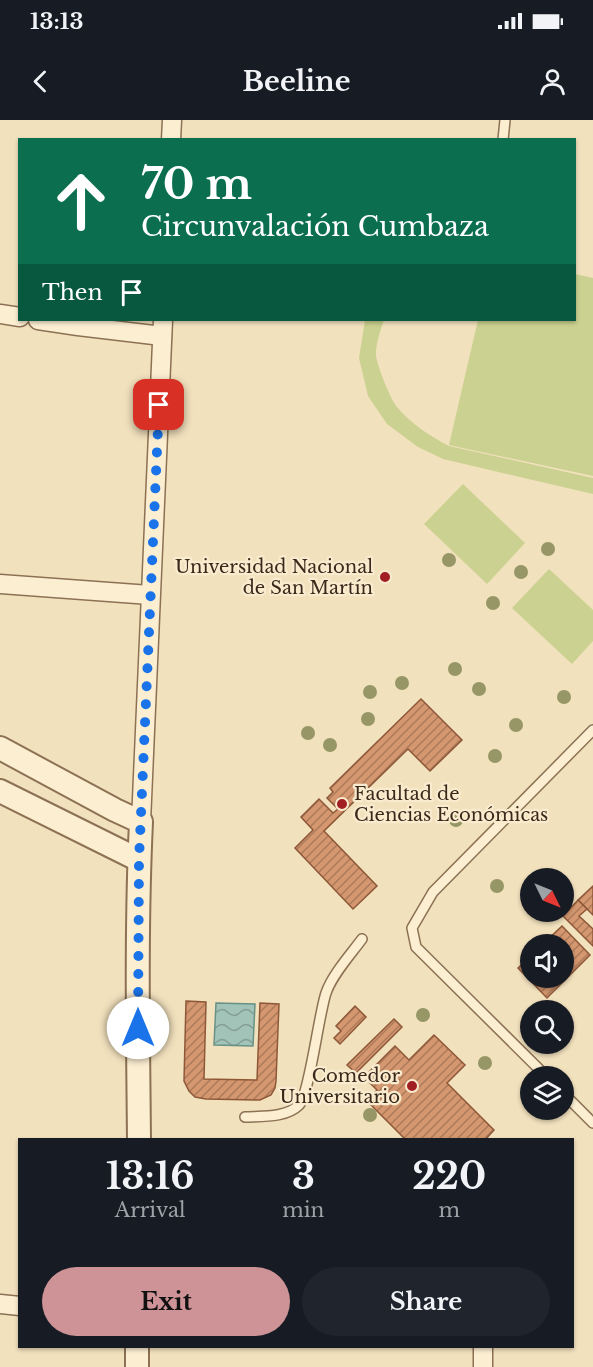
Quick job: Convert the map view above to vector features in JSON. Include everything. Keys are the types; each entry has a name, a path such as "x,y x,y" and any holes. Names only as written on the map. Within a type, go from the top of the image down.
{"street":[{"path":"171,138 172,120"},
{"path":"0,314 18,317"},
{"path":"45,321 78,326 163,328 139,860 139,1138"},
{"path":"0,584 150,595"},
{"path":"0,748 141,822"},
{"path":"0,791 139,860"},
{"path":"0,1304 18,1306"},
{"path":"137,1348 137,1367"},
{"path":"483,1348 483,1367"}],"lane":[{"path":"503,138 505,120"},
{"path":"536,1066 416,947 412,928 433,892 593,730"},
{"path":"245,1117 289,1112 301,1104 326,991 362,939"},
{"path":"574,1104 593,1123"}],"green space":[{"path":"576,274 593,278 593,476 449,445 478,321 576,321"},
{"path":"365,321 384,321 376,348 377,361 394,403 415,424 449,446 593,478 593,494 443,459 418,447 387,424 368,396 359,358"},
{"path":"463,484 525,543 487,584 424,524"},
{"path":"549,569 593,610 593,641 572,664 512,608"}],"water":[{"path":"216,1003 255,1004 253,1046 214,1045"}],"building":[{"name":"Facultad de Ciencias Económicas","path":"421,699 462,740 430,771 408,749 324,831 377,886 353,909 295,848 313,830 301,817 319,799 333,813 338,809 327,798 333,792 330,788"},
{"path":"593,886 593,915 578,900"},
{"path":"578,900 587,909 579,916 593,929 593,946 569,922 574,922 574,904"},
{"path":"562,926 570,934 554,934"},
{"path":"574,938 590,955 574,971"},
{"path":"537,988 557,988 547,998"},
{"path":"186,1001 206,1002 204,1079 257,1080 260,1003 279,1004 276,1081 271,1095 260,1100 206,1099 195,1097 189,1091 184,1081"},
{"path":"355,1006 366,1017 340,1044 334,1038 341,1031 336,1026"},
{"path":"394,1019 402,1027 356,1073 347,1065"},
{"name":"Comedor Universitario","path":"434,1035 465,1065 447,1083 494,1130 487,1138 404,1138 367,1101 377,1090 364,1077 395,1046 409,1060"}],"place":[{"name":"Universidad Nacional de San Martín","path":"385,577"},
{"name":"Facultad de Ciencias Económicas","path":"342,804"},
{"name":"Comedor Universitario","path":"412,1086"}],"route":[{"path":"138,1028 139,860 159,405"}]}
